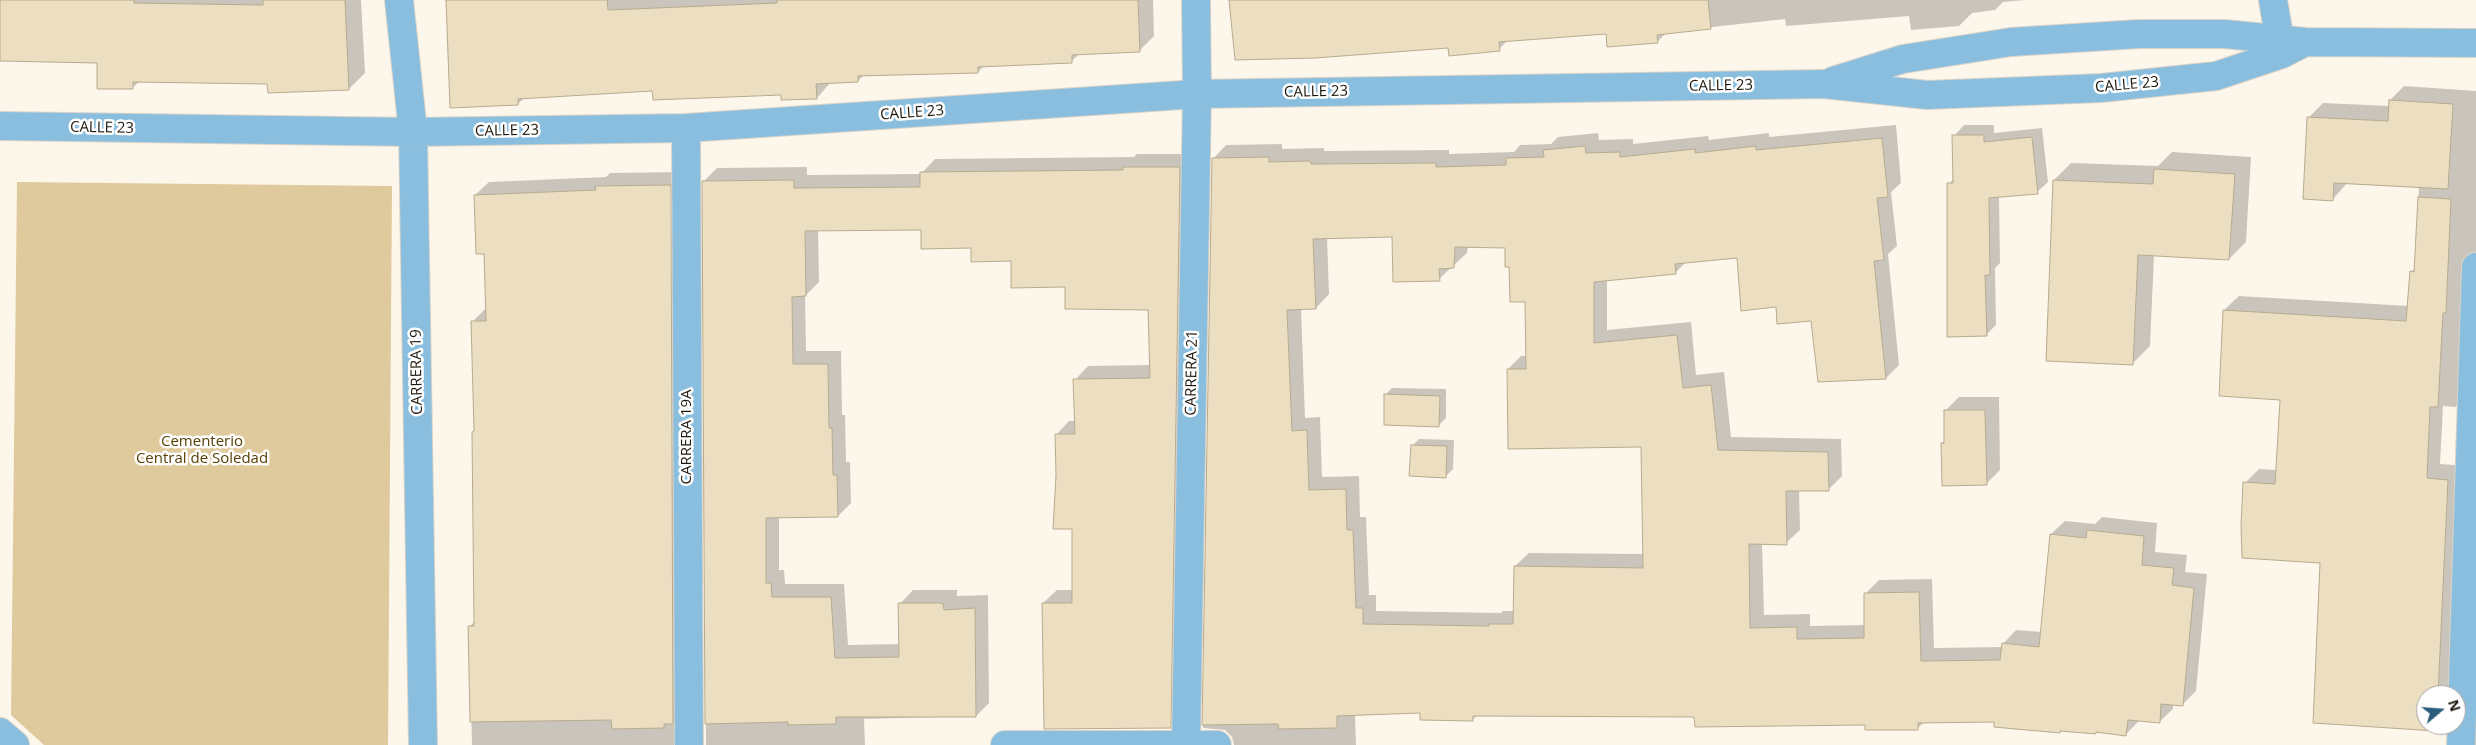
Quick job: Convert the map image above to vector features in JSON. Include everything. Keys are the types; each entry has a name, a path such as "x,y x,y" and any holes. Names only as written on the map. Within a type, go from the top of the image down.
{"street":[{"name":"CARRERA 19","path":"398,0 413,132 423,745"},
{"name":"CARRERA 21","path":"1186,745 1197,94 1196,0"},
{"path":"2273,0 2289,45"},
{"name":"CALLE 23","path":"1824,84 1903,59 2011,42 2139,34 2226,34 2289,45 2476,43"},
{"name":"CALLE 23","path":"0,126 413,132 686,128 1197,94 1824,84 1926,95 2101,88 2216,76 2289,45"},
{"name":"CARRERA 19A","path":"686,128 689,745"},
{"path":"2461,745 2476,267"},
{"path":"0,732 15,745"},
{"path":"1005,745 1218,745"}],"green space":[{"name":"Cementerio Central de Soledad","path":"17,182 392,186 388,745 44,745 11,715"}],"building":[{"path":"0,0 134,0 134,3 263,5 263,0 345,0 349,90 268,93 267,84 133,82 133,89 97,89 97,63 0,61"},
{"path":"446,0 607,0 608,10 777,3 777,0 1138,0 1140,52 1072,55 1072,63 978,67 978,73 858,76 858,82 816,84 817,99 781,100 781,95 653,100 652,91 518,99 518,105 450,108"},
{"path":"1229,0 1708,0 1711,29 1657,35 1658,43 1607,47 1606,34 1499,42 1500,51 1449,56 1448,48 1315,58 1235,60"},
{"path":"2389,100 2453,104 2448,189 2334,183 2333,201 2303,199 2307,117 2388,121"},
{"path":"1952,135 1984,135 1984,142 2032,137 2038,194 1989,198 1990,275 1985,275 1987,336 1947,337 1947,183 1953,183"},
{"path":"1882,138 1888,197 1877,198 1884,260 1874,261 1886,379 1818,382 1811,321 1777,324 1776,307 1741,311 1737,258 1675,264 1676,274 1594,282 1594,343 1677,335 1683,388 1711,385 1718,450 1828,452 1829,491 1786,491 1787,545 1749,544 1750,628 1797,627 1797,639 1864,638 1864,593 1919,592 1921,661 2000,660 2002,643 2039,647 2050,534 2086,538 2087,530 2144,536 2142,565 2174,568 2172,585 2194,588 2183,706 2161,704 2160,723 2128,720 2126,736 2096,732 2096,734 2060,731 2060,733 1994,727 1994,722 1918,723 1918,730 1865,730 1865,725 1695,727 1694,717 1473,716 1473,721 1420,720 1420,713 1337,716 1337,728 1279,729 1278,724 1202,725 1212,158 1269,157 1269,162 1310,161 1311,164 1436,163 1436,167 1506,165 1506,158 1544,157 1543,150 1585,146 1586,153 1620,152 1620,157 1695,149 1695,153 1756,146 1756,150","holes":["1392,237 1393,282 1440,281 1439,269 1454,268 1455,247 1505,248 1505,267 1509,267 1510,302 1525,302 1526,369 1507,369 1508,449 1641,447 1643,568 1514,566 1513,624 1489,624 1489,626 1363,624 1363,608 1356,608 1353,530 1347,530 1346,489 1309,490 1307,430 1292,431 1287,310 1316,309 1313,239"]},
{"path":"1123,167 1180,167 1171,728 1044,729 1042,603 1072,603 1072,529 1053,529 1056,475 1055,434 1075,434 1073,379 1150,378 1148,310 1065,309 1065,287 1011,288 1011,261 971,262 971,248 921,249 921,230 805,231 806,296 792,297 793,364 828,364 829,428 832,428 833,475 837,475 838,517 766,518 766,583 771,583 772,597 831,597 835,658 899,657 898,603 940,603 943,604 944,610 975,608 976,717 836,717 836,724 788,725 788,722 705,724 702,181 794,180 794,188 920,187 920,172 1123,170"},
{"path":"2154,169 2235,174 2229,260 2138,255 2133,365 2046,361 2053,180 2153,184"},
{"path":"671,185 673,724 664,724 664,728 612,729 611,720 470,722 468,626 474,626 472,432 474,431 471,321 486,321 484,254 476,254 474,195 596,190 595,186"},
{"path":"2418,197 2451,199 2446,313 2443,313 2438,407 2430,407 2427,478 2448,480 2438,685 2416,685 2416,730 2313,723 2320,563 2242,558 2243,482 2275,484 2280,400 2219,396 2223,310 2406,321 2410,271 2414,272"},
{"path":"1384,394 1440,396 1439,427 1384,425"},
{"path":"1944,410 1985,410 1987,485 1942,486 1941,443 1944,443"},
{"path":"1411,445 1447,446 1446,478 1409,476"}]}
